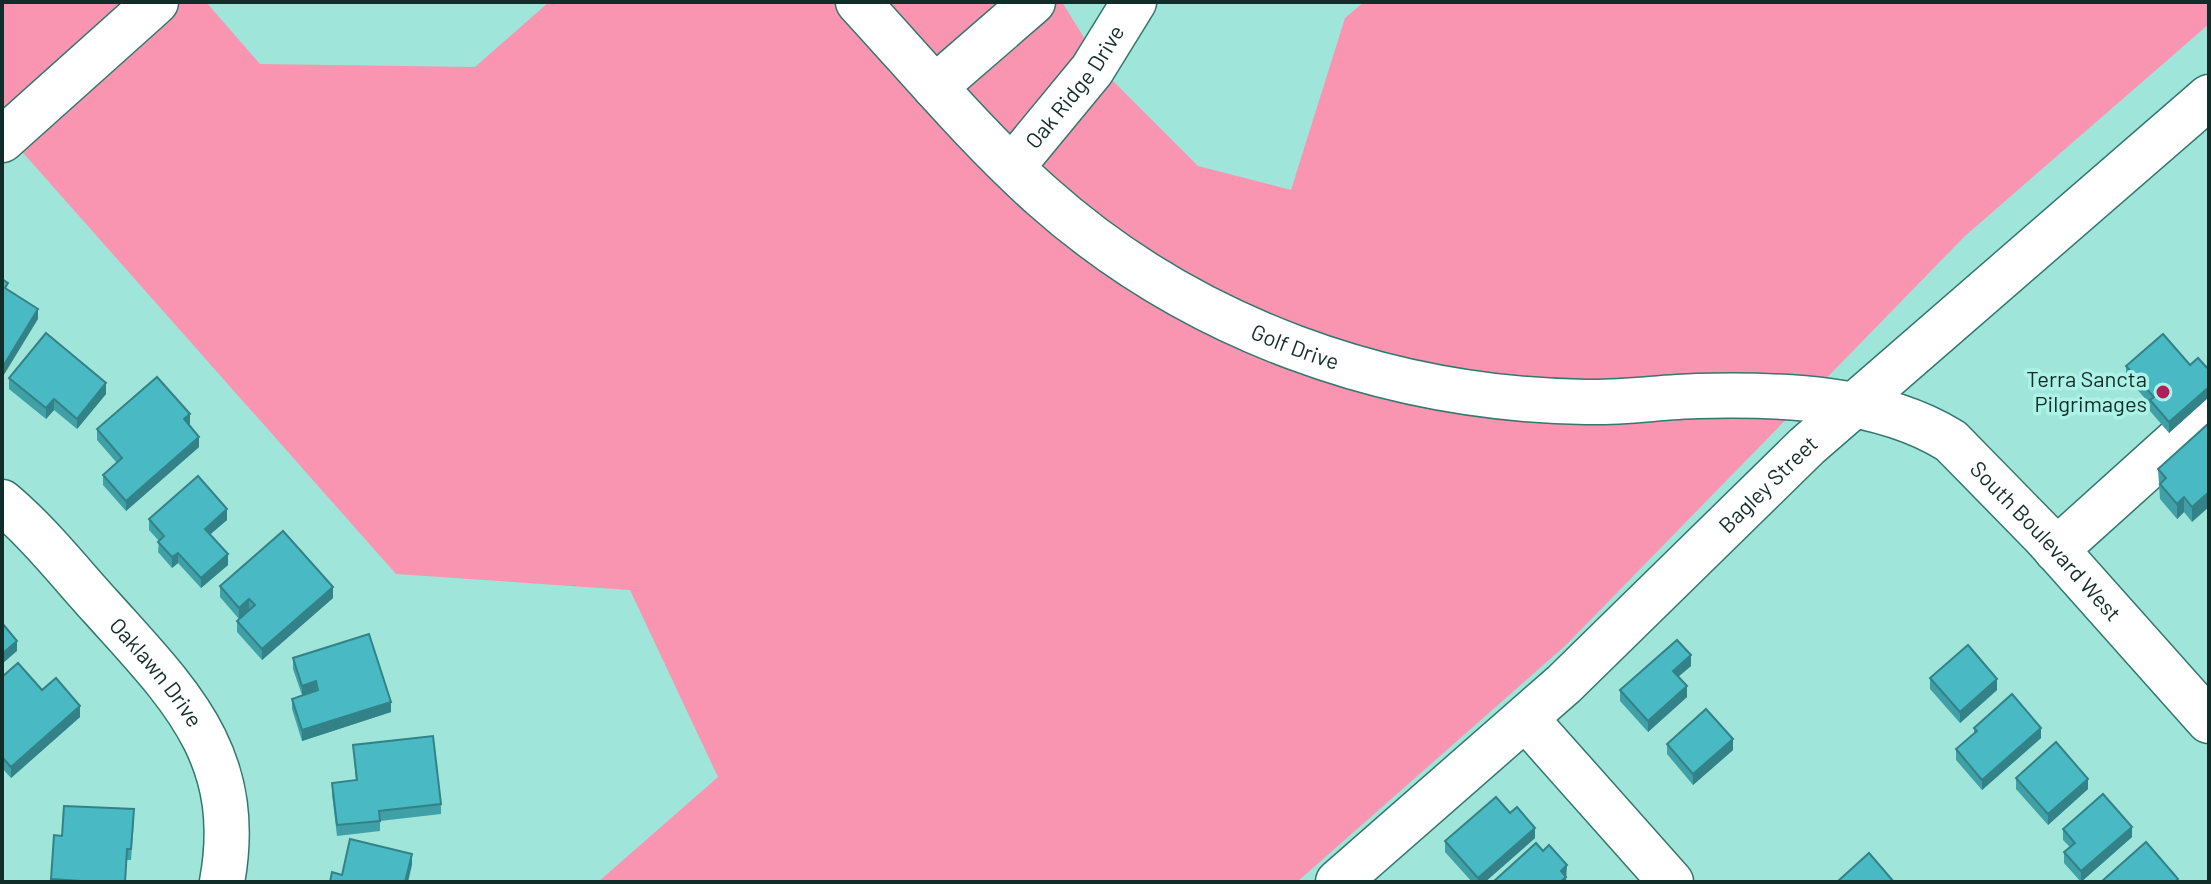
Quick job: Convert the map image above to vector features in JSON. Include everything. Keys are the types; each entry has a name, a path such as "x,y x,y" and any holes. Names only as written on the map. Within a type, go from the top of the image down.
{"street":[{"path":"2,140 156,2"},
{"name":"Golf Drive","path":"858,2 1012,167 1106,246 1186,297 1255,332 1368,372 1443,389 1536,401 1613,402 1695,396 1787,397 1852,407"},
{"path":"935,87 1033,2"},
{"name":"Oak Ridge Drive","path":"1012,167 1092,70 1134,2"},
{"name":"Bagley Street","path":"1338,882 1526,719 1807,446 2209,97"},
{"name":"South Boulevard West","path":"1852,407 1915,423 1951,441 2202,699"},
{"path":"2056,550 2209,412"},
{"name":"Oaklawn Drive","path":"2,502 41,540 178,693 204,732 218,768 227,809 228,846 222,882"},
{"path":"1526,719 1671,882"}],"shaded area":[{"path":"2,2 206,2 260,64 475,67 549,2 1062,2 1107,75 1198,166 1291,190 1345,18 1364,2 2209,2 2209,24 1965,236 1566,645 1297,882 598,882 718,777 630,590 396,574 2,129"}],"building":[{"path":"2,279 8,283 5,288 38,309 2,368"},
{"path":"46,333 106,383 77,419 54,399 46,408 9,378"},
{"path":"2163,334 2190,365 2198,358 2209,370 2209,387 2169,422 2150,400 2154,397 2126,366"},
{"path":"157,377 190,414 184,419 199,437 126,501 103,475 122,458 97,429"},
{"path":"2209,423 2209,492 2192,507 2184,497 2177,504 2160,484 2166,478 2158,469"},
{"path":"198,476 227,509 205,529 228,554 201,578 178,553 172,557 158,542 164,536 149,519"},
{"path":"283,531 333,587 262,649 237,621 255,605 249,599 239,608 220,586"},
{"path":"2,623 17,641 2,654"},
{"path":"369,634 391,702 302,730 292,699 318,690 316,681 302,686 293,658"},
{"path":"1677,640 1691,655 1673,671 1687,686 1648,721 1620,690"},
{"path":"1968,645 1997,679 1960,712 1930,678"},
{"path":"18,663 42,690 56,678 80,706 11,767 2,757 2,677"},
{"path":"2012,694 2041,728 1982,780 1956,749"},
{"path":"1706,709 1733,739 1693,774 1667,744"},
{"path":"433,736 441,804 379,811 380,821 337,825 332,783 357,780 353,745"},
{"path":"2056,742 2088,779 2048,814 2016,778"},
{"path":"2103,794 2132,827 2081,871 2064,852 2075,843 2063,829"},
{"path":"1496,797 1510,813 1517,807 1535,828 1478,878 1445,841"},
{"path":"64,806 134,809 125,882 51,879 54,835 62,836"},
{"path":"350,839 412,854 405,882 330,882 332,872 342,875"},
{"path":"2146,842 2178,879 2175,882 2101,882"},
{"path":"1536,843 1543,851 1549,845 1567,865 1561,871 1566,877 1560,882 1493,882"},
{"path":"1869,853 1894,882 1837,882"}],"place":[{"name":"Terra Sancta Pilgrimages","path":"2163,392"}]}
